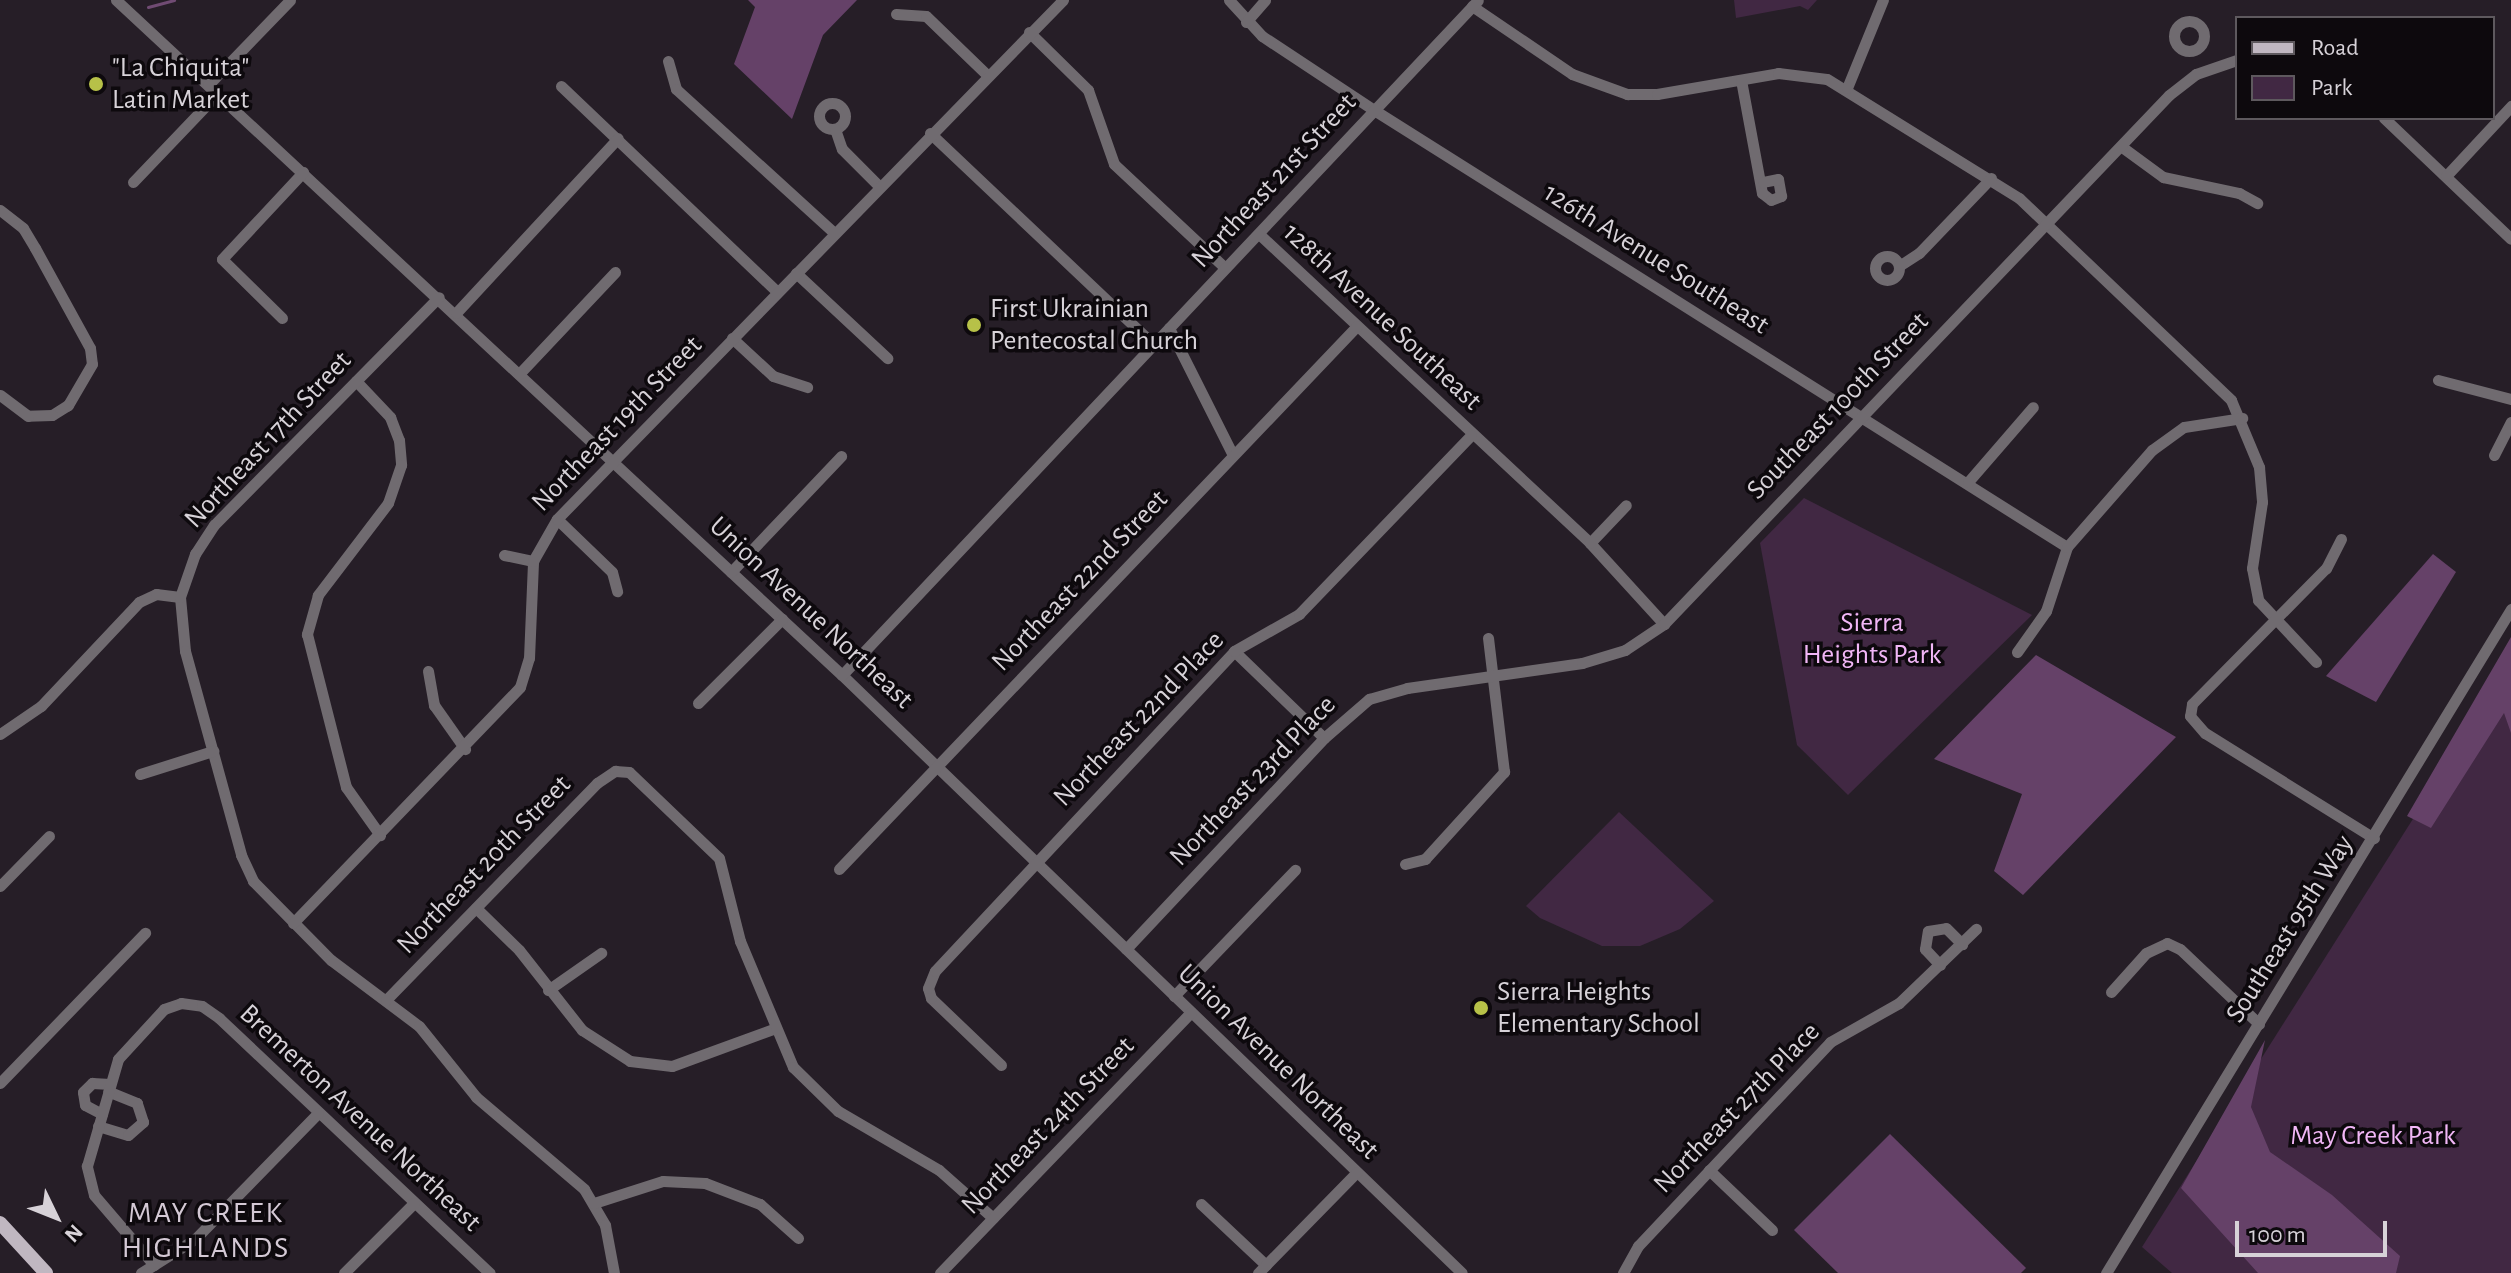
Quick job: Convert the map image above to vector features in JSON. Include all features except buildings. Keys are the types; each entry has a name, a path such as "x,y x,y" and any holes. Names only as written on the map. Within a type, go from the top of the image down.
{"main road":[{"path":"0,1223 46,1273"}],"street":[{"name":"Union Avenue Northeast","path":"116,0 439,297 842,675 1462,1273"},
{"path":"133,182 290,0"},
{"path":"1043,0 1051,10"},
{"name":"Northeast 19th Street","path":"293,923 511,701 526,673 533,561 557,519 986,74 1063,0"},
{"name":"126th Avenue Southeast","path":"1229,0 1246,22 1374,110 2067,547"},
{"path":"1246,22 1265,0"},
{"path":"1847,88 1883,0"},
{"path":"1475,3 1572,74 1602,88 1642,95 1792,73 1847,88 1991,178 2048,223 2219,386 2242,418 2262,486 2254,589 2274,622 2316,662"},
{"name":"Northeast 21st Street","path":"842,675 1475,3"},
{"path":"896,14 926,16 986,74"},
{"path":"1029,32 1088,90 1114,164 1225,268"},
{"path":"2194,51 2203,71"},
{"path":"668,61 676,89 834,233"},
{"name":"Southeast 100th Street","path":"1664,624 2169,95 2203,71 2235,61"},
{"path":"1741,80 1756,172 1763,182"},
{"path":"561,86 618,138 680,204 777,292"},
{"path":"2446,176 2511,106"},
{"path":"2386,120 2511,239"},
{"path":"835,129 846,154 879,186"},
{"path":"930,133 1153,344"},
{"path":"456,313 618,138"},
{"path":"2122,147 2163,177 2239,193 2257,203"},
{"path":"282,318 222,259 303,172"},
{"path":"1899,266 1919,253 1991,178"},
{"path":"0,210 23,228 35,248 90,348 92,364 68,405 52,415 28,416 0,395"},
{"name":"128th Avenue Southeast","path":"1259,234 1590,543 1664,624"},
{"path":"519,374 615,272"},
{"path":"796,273 887,358"},
{"name":"Northeast 17th Street","path":"180,597 195,554 214,525 439,297"},
{"name":"Northeast 22nd Street","path":"839,869 1357,326"},
{"path":"1169,328 1233,455"},
{"path":"732,338 773,376 807,387"},
{"path":"2438,380 2511,399"},
{"path":"356,381 390,417 399,440 401,465 388,503 318,595 307,634 346,787 380,835"},
{"path":"1968,482 2033,407"},
{"path":"2017,652 2046,611 2067,547 2170,434 2242,418"},
{"path":"2494,455 2511,422"},
{"name":"Northeast 22nd Place","path":"1001,1065 938,1006 928,988 935,971 1234,651 1299,614 1471,435"},
{"path":"731,572 841,456"},
{"path":"1590,543 1626,505"},
{"path":"557,519 612,572 617,591"},
{"path":"2341,539 2326,568 2192,704 2195,727 2374,838"},
{"path":"504,555 533,561"},
{"path":"0,734 41,706 139,602 156,594 180,597 185,651 245,868 293,923 331,960 419,1026 476,1097 572,1177 594,1203 609,1238 614,1273"},
{"name":"Southeast 95th Way","path":"2106,1273 2511,609"},
{"path":"698,703 782,619"},
{"name":"Northeast 23rd Place","path":"1126,949 1348,714 1388,692 1609,656 1664,624"},
{"path":"1405,864 1425,859 1500,780 1505,751 1488,638"},
{"path":"1234,651 1324,738"},
{"path":"428,671 434,705 465,749"},
{"path":"140,774 213,751"},
{"name":"Northeast 20th Street","path":"386,1000 597,783 621,769 637,776 719,858 740,941 773,1029"},
{"path":"0,886 49,836"},
{"path":"1174,996 1295,870"},
{"path":"476,908 519,950 548,990 600,1044 643,1065 690,1062 773,1029 793,1067 821,1098 939,1170 993,1218"},
{"path":"1940,965 1925,949 1928,931 1946,928 1962,944"},
{"name":"Northeast 27th Place","path":"1623,1273 1638,1246 1830,1042 1899,1003 1976,929"},
{"path":"0,1083 145,933"},
{"path":"2111,992 2160,945 2180,949 2259,1024"},
{"path":"548,990 601,953"},
{"name":"Bremerton Avenue Northeast","path":"109,1088 125,1050 164,1009 193,1003 219,1018 490,1273"},
{"name":"Northeast 24th Street","path":"940,1273 1191,1012"},
{"path":"92,1083 137,1103 143,1122 128,1135 100,1120 85,1105 83,1092 92,1083"},
{"path":"109,1088 87,1166 90,1187 154,1265"},
{"path":"141,1273 195,1239 318,1113"},
{"path":"1709,1170 1772,1230"},
{"path":"1201,1204 1262,1269 1357,1172"},
{"path":"594,1203 663,1181 705,1183 760,1204 798,1238"},
{"path":"344,1273 414,1203"}],"green space":[{"path":"1734,0 1817,0 1808,10 1800,6 1736,18"},
{"name":"Sierra Heights Park","path":"1804,498 2032,615 1848,795 1797,745 1760,543"},
{"name":"May Creek Park","path":"2511,664 2511,1273 2172,1273 2142,1247"},
{"path":"1619,812 1714,901 1680,929 1640,946 1602,946 1540,918 1526,906"}],"shaded area":[{"path":"748,0 857,0 823,35 792,119 734,64 755,7"},
{"path":"2433,554 2456,572 2376,702 2326,676"},
{"path":"2511,637 2511,733 2504,713 2431,828 2407,816"},
{"path":"2036,655 2176,737 2023,895 1994,871 2022,794 1934,759"},
{"path":"2265,1040 2251,1107 2270,1152 2332,1195 2400,1256 2396,1273 2258,1273 2181,1188"},
{"path":"1890,1134 2026,1268 2021,1273 1838,1273 1794,1230"}],"waterway":[{"path":"148,7 174,0"}],"place":[{"name":"\"La Chiquita\" Latin Market","path":"96,84"},
{"name":"First Ukrainian Pentecostal Church","path":"974,325"},
{"name":"Sierra Heights Elementary School","path":"1481,1008"}],"district":[{"name":"MAY CREEK HIGHLANDS","path":"206,1230"}]}
